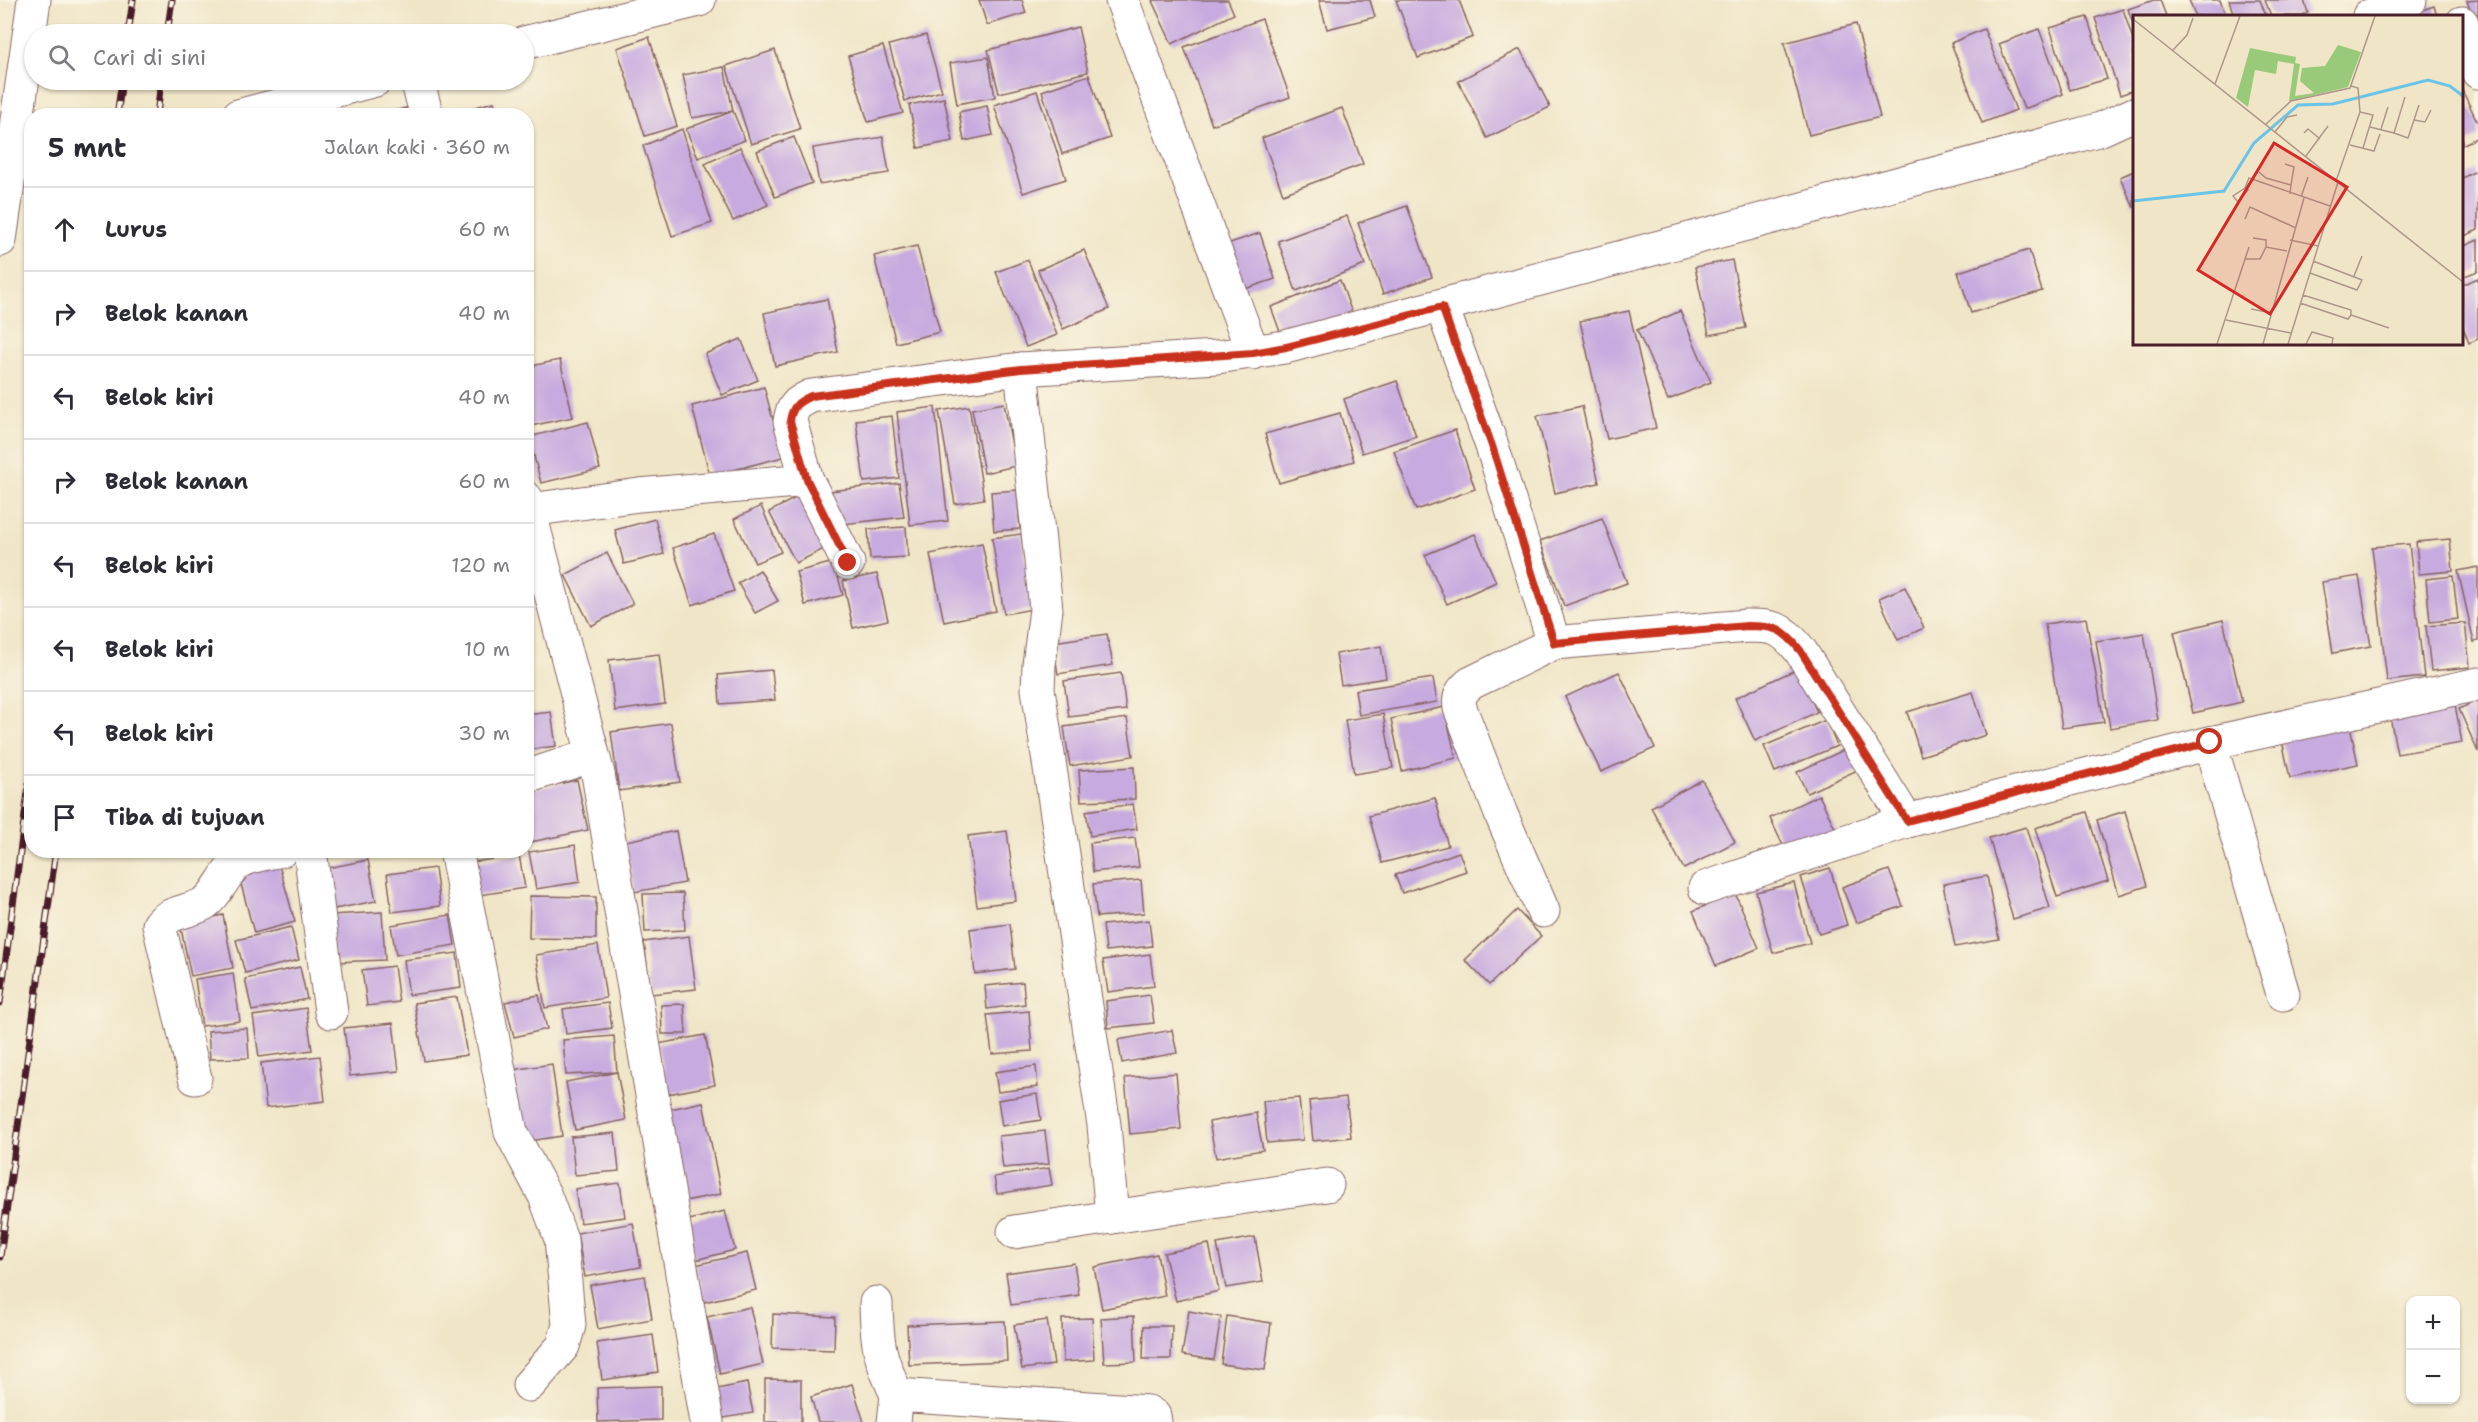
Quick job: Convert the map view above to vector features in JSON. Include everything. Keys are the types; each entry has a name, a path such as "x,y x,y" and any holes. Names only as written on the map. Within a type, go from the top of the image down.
{"main road":[{"path":"32,24 34,0"},
{"path":"534,41 699,0"},
{"path":"1122,0 1253,353"},
{"path":"2371,15 2410,0"},
{"path":"2454,0 2459,15"},
{"path":"2463,26 2478,72"},
{"path":"25,108 27,90"},
{"path":"268,108 337,90"},
{"path":"420,90 425,108"},
{"path":"848,563 807,480 790,421 791,412 797,403 811,396 1021,369 1253,353 1286,347 2054,142 2101,129 2133,114"},
{"path":"0,240 2,205 20,169 24,121"},
{"path":"1442,307 1492,446 1554,643"},
{"path":"1021,369 1046,609 1038,689 1104,1125 1112,1217"},
{"path":"534,504 807,480"},
{"path":"535,568 598,774 707,1422"},
{"path":"1544,911 1501,814 1459,698 1463,689 1471,683 1554,643 1747,626 1767,626 1779,629 1800,650 1907,821"},
{"path":"1705,888 1907,821 2210,742 2478,684"},
{"path":"2210,742 2283,994"},
{"path":"534,774 593,755"},
{"path":"195,1078 159,925 166,918 202,904 217,891 238,862 247,858"},
{"path":"311,858 332,1012"},
{"path":"458,858 511,1132 546,1196 561,1239 569,1325 563,1346 529,1385"},
{"path":"1014,1232 1327,1185"},
{"path":"876,1303 877,1342 895,1409 1148,1412 1154,1416 1155,1422"}],"building":[{"path":"979,0 1022,0 1026,13 987,25"},
{"path":"1228,0 1234,14 1172,44 1152,1"},
{"path":"1319,0 1370,0 1375,17 1327,29"},
{"path":"1396,0 1459,0 1473,37 1418,58"},
{"path":"2160,0 2166,15 2133,15 2133,23 2128,9"},
{"path":"2189,0 2220,0 2226,15 2195,15"},
{"path":"2229,0 2260,0 2266,15 2234,15"},
{"path":"2265,0 2304,0 2308,13 2302,15 2271,15"},
{"path":"2478,0 2478,32 2467,1"},
{"path":"2434,6 2437,15 2408,15"},
{"path":"2123,9 2133,40 2133,90 2120,95 2095,18"},
{"path":"2087,17 2107,79 2070,90 2050,28"},
{"path":"1262,19 1290,97 1212,125 1184,47"},
{"path":"1856,24 1880,117 1809,135 1784,43"},
{"path":"1078,27 1088,72 999,93 988,50"},
{"path":"1984,29 2016,110 1982,123 1951,43"},
{"path":"2039,29 2063,94 2024,109 1999,44"},
{"path":"926,35 942,91 905,101 889,45"},
{"path":"649,37 677,126 645,136 617,48"},
{"path":"883,46 903,113 868,122 848,56"},
{"path":"1520,49 1550,107 1487,138 1458,81"},
{"path":"775,50 800,129 751,144 726,66"},
{"path":"988,57 995,97 957,104 950,63"},
{"path":"724,67 733,111 692,118 683,75"},
{"path":"1089,75 1110,138 1062,154 1042,91"},
{"path":"1037,91 1066,179 1023,193 994,105"},
{"path":"2463,92 2478,123 2478,137 2463,144"},
{"path":"944,98 953,141 918,148 909,105"},
{"path":"494,102 496,108 471,108"},
{"path":"987,106 993,135 964,141 959,112"},
{"path":"1342,108 1363,164 1283,194 1262,138"},
{"path":"733,111 745,140 698,158 686,129"},
{"path":"682,129 712,223 672,236 643,146"},
{"path":"794,137 812,183 775,197 757,151"},
{"path":"883,137 889,173 819,184 813,148"},
{"path":"740,147 768,205 733,221 705,164"},
{"path":"2478,170 2478,230 2463,237 2463,178"},
{"path":"2133,171 2133,206 2120,177"},
{"path":"1407,206 1432,277 1383,294 1358,223"},
{"path":"1347,216 1365,265 1296,291 1278,241"},
{"path":"1260,233 1275,279 1236,292 1221,246"},
{"path":"2478,240 2478,271 2463,277 2463,247"},
{"path":"917,246 940,332 896,343 874,256"},
{"path":"1084,250 1109,309 1063,329 1038,270"},
{"path":"2029,250 2042,291 1971,313 1958,272"},
{"path":"1028,260 1057,335 1026,347 996,272"},
{"path":"1732,260 1746,328 1709,335 1695,267"},
{"path":"2478,278 2478,339 2469,343 2463,328 2463,285"},
{"path":"1340,280 1352,313 1283,340 1271,307"},
{"path":"827,299 838,352 775,366 764,313"},
{"path":"1629,311 1656,428 1607,439 1580,321"},
{"path":"1680,311 1711,382 1668,400 1637,330"},
{"path":"741,339 758,380 722,395 705,354"},
{"path":"560,360 573,417 534,425 534,365"},
{"path":"1397,381 1416,436 1362,453 1344,399"},
{"path":"764,387 783,457 710,476 692,406"},
{"path":"1004,403 1016,466 984,473 972,409"},
{"path":"969,406 984,499 955,504 939,411"},
{"path":"1582,406 1599,483 1555,493 1537,416"},
{"path":"935,407 948,521 910,525 897,412"},
{"path":"1340,413 1354,461 1279,483 1265,434"},
{"path":"892,416 899,478 864,482 856,420"},
{"path":"588,422 600,469 541,483 534,456 534,436"},
{"path":"1455,430 1475,489 1416,510 1394,451"},
{"path":"899,483 904,517 834,525 830,491"},
{"path":"1017,490 1020,529 994,531 991,492"},
{"path":"799,496 826,548 796,563 769,512"},
{"path":"761,506 781,552 755,563 734,519"},
{"path":"1602,518 1627,583 1564,606 1540,541"},
{"path":"655,519 664,554 624,564 615,530"},
{"path":"906,527 908,557 870,559 868,529"},
{"path":"714,534 734,591 692,605 673,548"},
{"path":"1021,534 1033,609 1004,614 992,538"},
{"path":"1475,534 1496,582 1447,604 1425,555"},
{"path":"2450,539 2453,571 2419,574 2416,542"},
{"path":"982,543 996,611 944,622 930,554"},
{"path":"2409,544 2424,677 2387,681 2372,547"},
{"path":"607,553 633,604 591,626 565,575"},
{"path":"834,562 843,595 805,605 796,572"},
{"path":"2478,567 2478,641 2474,642 2458,571"},
{"path":"760,570 778,601 755,613 738,583"},
{"path":"877,574 888,620 853,628 843,581"},
{"path":"2359,576 2371,646 2333,653 2322,582"},
{"path":"2453,576 2458,619 2430,622 2426,579"},
{"path":"1905,587 1924,628 1898,640 1879,598"},
{"path":"2086,618 2104,722 2062,728 2045,624"},
{"path":"2223,620 2242,702 2193,713 2174,632"},
{"path":"2465,623 2470,667 2431,671 2426,626"},
{"path":"2144,633 2158,720 2110,728 2096,641"},
{"path":"1107,634 1113,665 1058,674 1053,642"},
{"path":"1381,646 1386,678 1341,685 1336,654"},
{"path":"659,654 665,704 615,711 609,660"},
{"path":"1797,669 1817,712 1755,741 1735,698"},
{"path":"772,670 775,700 720,704 718,675"},
{"path":"1619,672 1655,748 1601,772 1565,697"},
{"path":"1121,673 1126,710 1069,717 1064,681"},
{"path":"1433,678 1437,702 1359,715 1355,690"},
{"path":"1973,692 1986,735 1921,756 1907,712"},
{"path":"2454,699 2462,743 2397,754 2389,711"},
{"path":"2478,700 2478,752 2459,709"},
{"path":"1444,707 1456,758 1402,771 1391,719"},
{"path":"551,712 556,746 534,749 534,714"},
{"path":"1383,714 1393,768 1354,774 1345,720"},
{"path":"2348,717 2358,764 2290,778 2280,731"},
{"path":"1127,718 1133,756 1070,766 1064,727"},
{"path":"1826,720 1837,746 1775,772 1764,746"},
{"path":"671,723 680,782 619,791 611,732"},
{"path":"1850,747 1860,769 1807,793 1797,772"},
{"path":"1134,767 1135,799 1081,801 1079,770"},
{"path":"577,780 588,830 534,841 534,789"},
{"path":"1702,780 1735,842 1684,869 1651,807"},
{"path":"1819,795 1836,830 1787,854 1770,818"},
{"path":"1435,798 1448,846 1382,863 1369,816"},
{"path":"1133,804 1137,829 1090,836 1086,811"},
{"path":"2125,811 2147,886 2119,895 2097,820"},
{"path":"2087,812 2108,881 2057,897 2035,828"},
{"path":"2026,827 2050,908 2013,919 1989,838"},
{"path":"676,831 685,883 634,892 625,841"},
{"path":"1007,831 1016,901 977,906 968,836"},
{"path":"1135,838 1139,867 1093,872 1090,843"},
{"path":"575,845 580,882 536,889 530,858 534,858 534,851"},
{"path":"1459,852 1466,871 1402,893 1395,875"},
{"path":"277,858 295,922 254,933 237,869"},
{"path":"500,858 520,858 525,888 473,896 467,863"},
{"path":"368,860 376,901 329,910 322,869"},
{"path":"435,868 440,906 392,912 387,874"},
{"path":"1830,868 1847,925 1819,934 1801,877"},
{"path":"1889,870 1903,906 1856,923 1842,887"},
{"path":"1987,876 1999,939 1955,947 1943,884"},
{"path":"1141,880 1144,913 1097,917 1093,884"},
{"path":"1794,883 1810,943 1773,953 1756,892"},
{"path":"683,893 685,930 645,932 643,894"},
{"path":"1735,893 1759,948 1716,966 1693,911"},
{"path":"530,896 596,897 596,939 529,938"},
{"path":"1517,910 1541,936 1489,985 1465,960"},
{"path":"382,912 385,960 334,962 331,915"},
{"path":"223,915 233,968 191,976 180,924"},
{"path":"450,915 455,945 396,955 391,925"},
{"path":"1149,920 1152,946 1106,951 1103,925"},
{"path":"1010,924 1015,969 975,974 970,929"},
{"path":"291,927 299,960 245,973 236,940"},
{"path":"689,936 696,989 651,994 644,942"},
{"path":"598,945 606,998 545,1008 536,955"},
{"path":"457,953 461,988 409,995 404,960"},
{"path":"1150,954 1154,986 1108,992 1103,960"},
{"path":"394,966 399,1002 367,1006 362,970"},
{"path":"300,967 307,999 252,1011 245,979"},
{"path":"233,973 240,1021 202,1026 195,979"},
{"path":"1023,982 1025,1004 987,1009 985,986"},
{"path":"539,995 547,1029 514,1037 505,1002"},
{"path":"1150,995 1154,1023 1108,1028 1106,1001"},
{"path":"457,997 467,1055 424,1061 414,1003"},
{"path":"608,1003 612,1028 566,1034 563,1009"},
{"path":"684,1004 686,1034 662,1034 661,1005"},
{"path":"306,1008 312,1050 259,1057 253,1016"},
{"path":"1029,1011 1032,1051 992,1054 987,1015"},
{"path":"393,1023 399,1071 350,1076 344,1028"},
{"path":"247,1028 249,1058 210,1059 208,1031"},
{"path":"1172,1030 1177,1053 1122,1063 1118,1040"},
{"path":"705,1035 715,1085 668,1094 658,1044"},
{"path":"614,1036 617,1072 566,1075 563,1040"},
{"path":"320,1056 325,1101 266,1108 261,1063"},
{"path":"552,1064 562,1136 522,1142 512,1070"},
{"path":"1036,1066 1038,1087 998,1092 995,1072"},
{"path":"617,1072 626,1120 575,1130 566,1082"},
{"path":"1176,1073 1181,1129 1130,1134 1125,1078"},
{"path":"1037,1094 1041,1120 1002,1126 998,1100"},
{"path":"1346,1097 1351,1137 1313,1141 1309,1101"},
{"path":"1299,1098 1303,1140 1267,1143 1263,1101"},
{"path":"703,1102 721,1194 684,1201 666,1110"},
{"path":"1256,1113 1263,1150 1216,1158 1209,1122"},
{"path":"1045,1131 1049,1164 1003,1168 999,1136"},
{"path":"615,1133 619,1171 575,1175 571,1137"},
{"path":"1049,1168 1052,1185 997,1194 994,1177"},
{"path":"620,1183 625,1217 580,1223 575,1189"},
{"path":"725,1211 735,1250 695,1260 685,1221"},
{"path":"633,1223 641,1267 585,1277 577,1233"},
{"path":"1255,1237 1263,1282 1226,1288 1217,1244"},
{"path":"1209,1244 1219,1291 1176,1301 1164,1253"},
{"path":"747,1253 756,1290 704,1302 695,1265"},
{"path":"1157,1254 1165,1296 1102,1309 1094,1267"},
{"path":"1074,1263 1079,1295 1011,1305 1006,1273"},
{"path":"645,1276 652,1319 598,1329 590,1285"},
{"path":"750,1307 763,1364 720,1374 707,1317"},
{"path":"1189,1311 1221,1317 1214,1360 1182,1355"},
{"path":"773,1314 835,1317 834,1350 772,1348"},
{"path":"1134,1316 1136,1362 1104,1363 1101,1318"},
{"path":"1227,1316 1271,1323 1265,1370 1221,1364"},
{"path":"1092,1318 1094,1360 1063,1362 1062,1319"},
{"path":"1047,1320 1054,1365 1022,1369 1014,1325"},
{"path":"1005,1321 1007,1361 909,1365 907,1325"},
{"path":"1144,1326 1172,1326 1171,1359 1143,1359"},
{"path":"653,1335 658,1372 602,1380 597,1343"},
{"path":"765,1379 801,1380 801,1422 765,1422"},
{"path":"747,1383 753,1413 718,1419 712,1390"},
{"path":"852,1384 864,1422 818,1422 811,1397"},
{"path":"661,1386 661,1420 598,1422 597,1388"}],"railway":[{"path":"129,24 133,0"},
{"path":"168,24 172,0"},
{"path":"118,108 121,90"},
{"path":"158,108 160,90"},
{"path":"0,1003 24,822"},
{"path":"0,1257 55,858"}],"route":[{"path":"848,563 807,480 790,421 791,412 797,403 811,396 1021,369 1253,353 1286,347 1442,307 1492,446 1554,643 1747,626 1767,626 1779,629 1800,650 1907,821 2210,742"}]}
